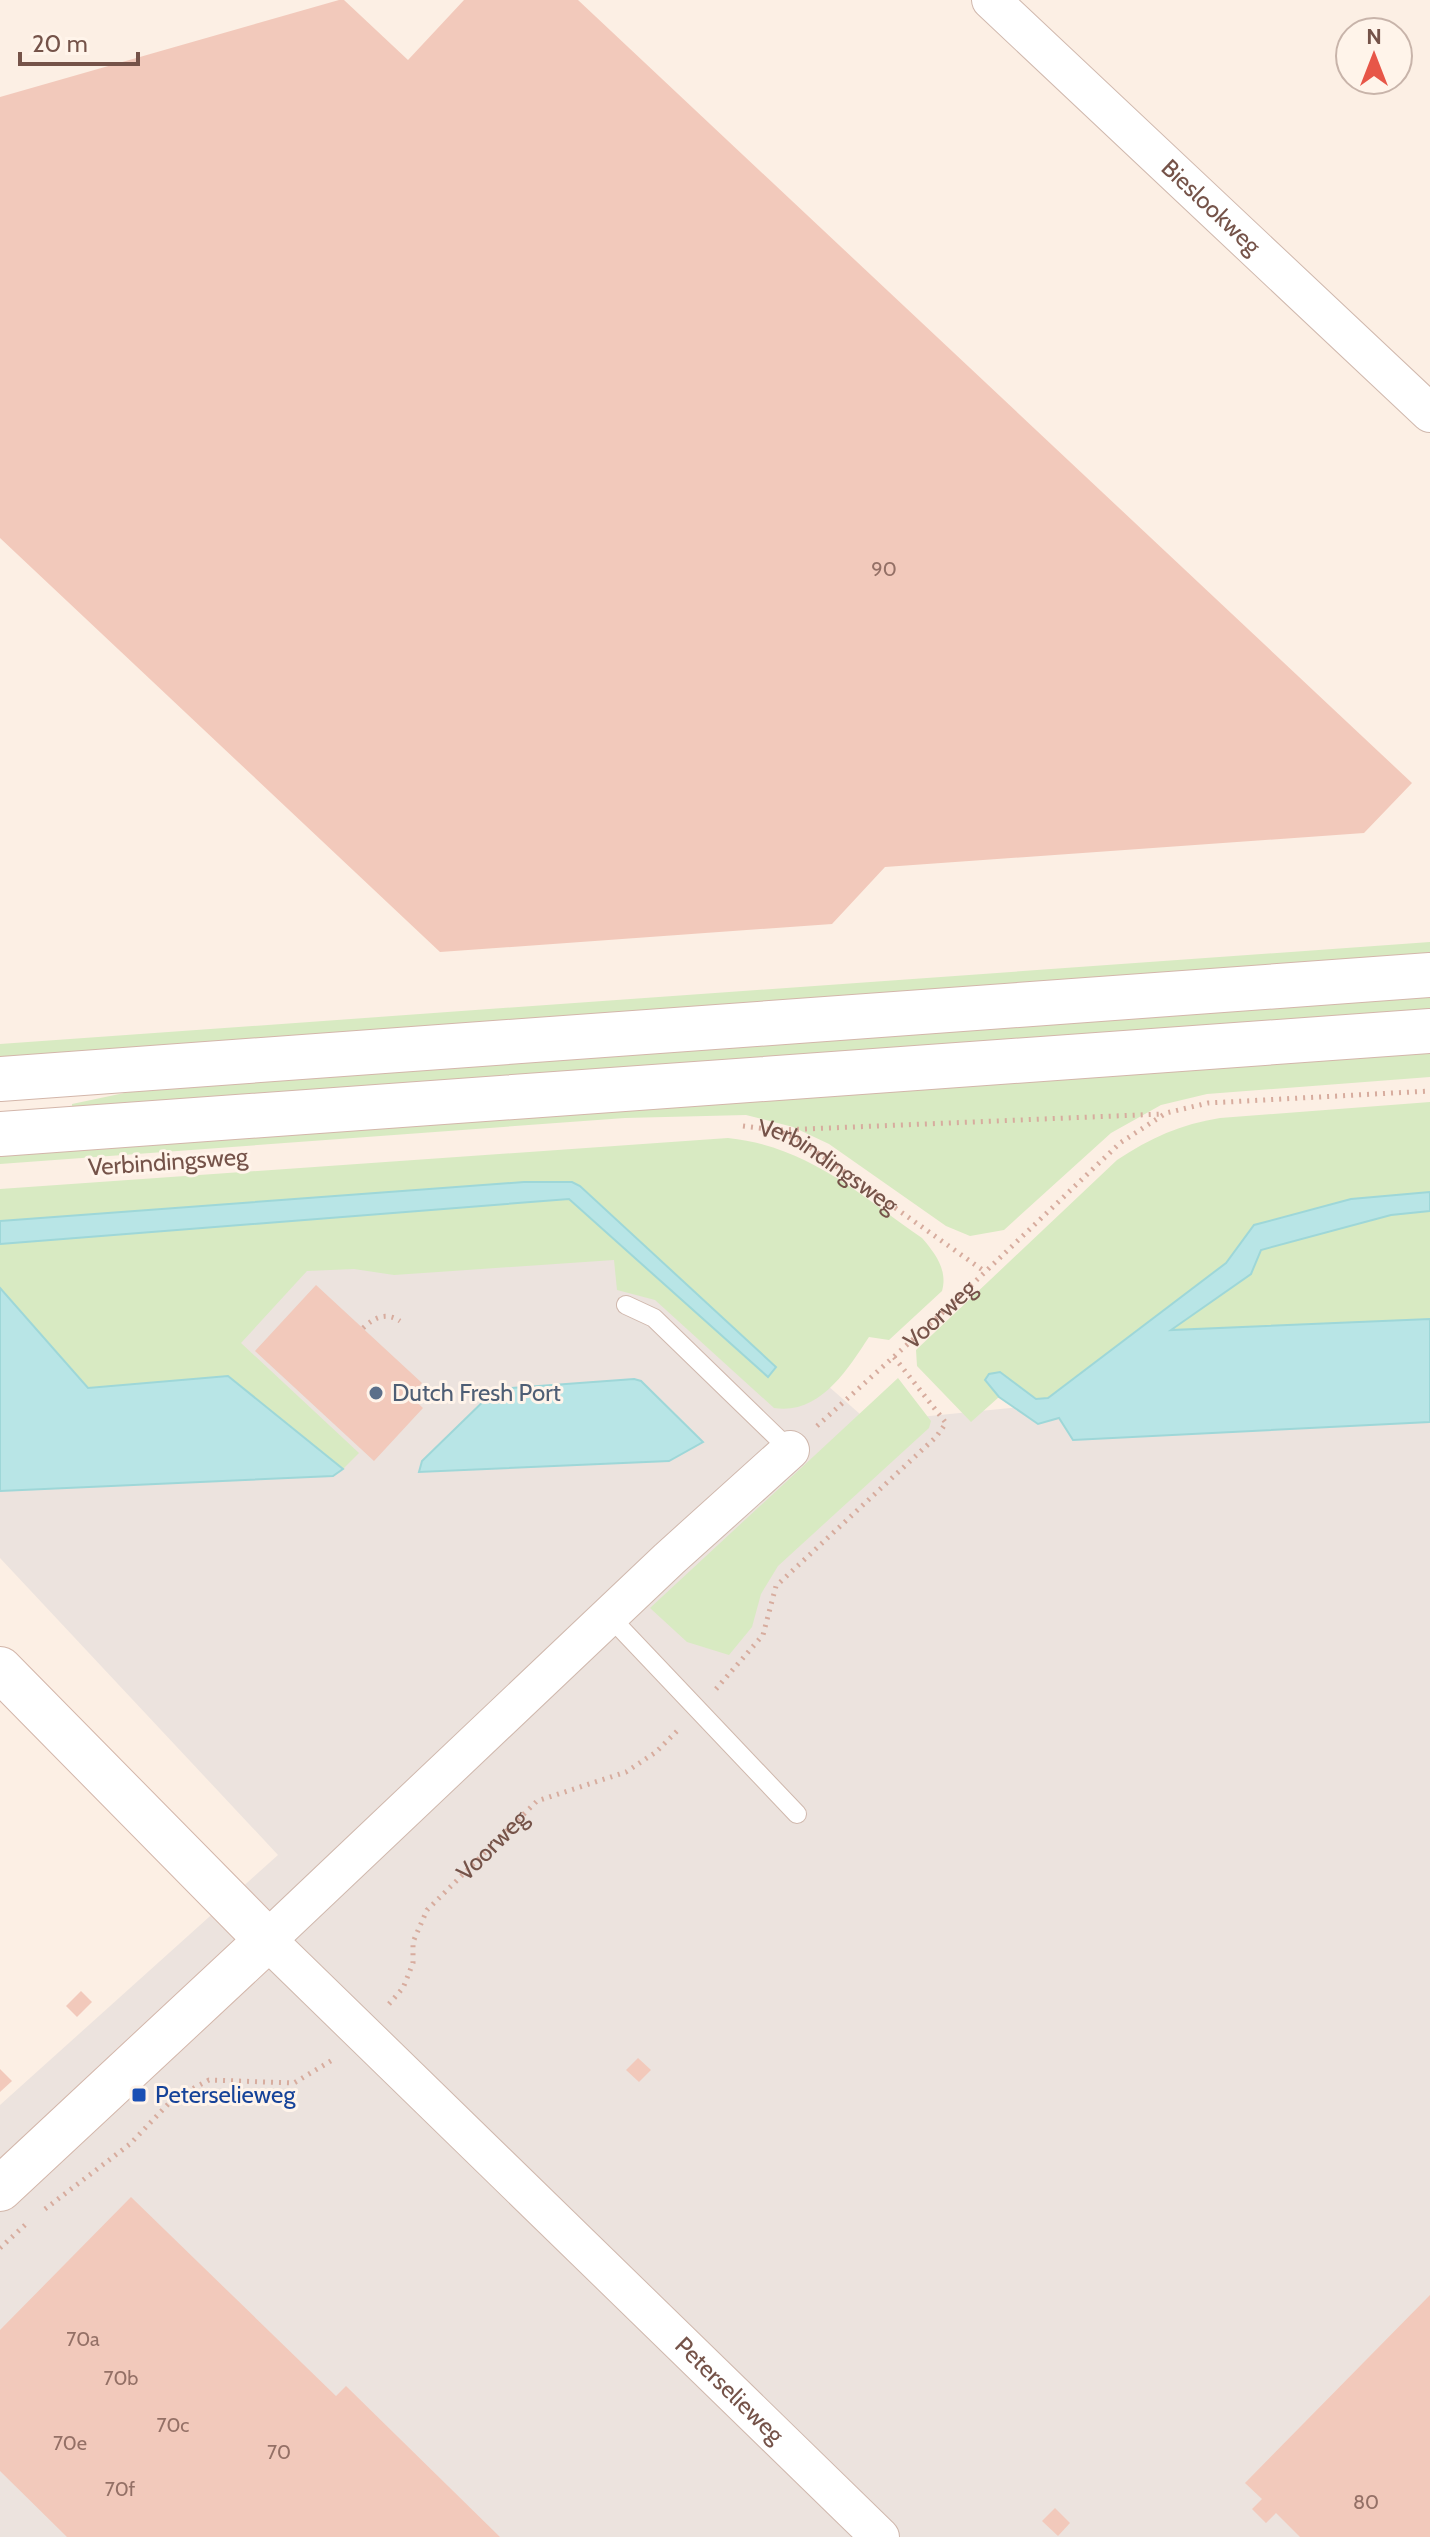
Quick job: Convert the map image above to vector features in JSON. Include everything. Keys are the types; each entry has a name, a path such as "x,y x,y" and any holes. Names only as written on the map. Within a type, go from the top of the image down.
{"street":[{"name":"Bieslookweg","path":"991,0 1430,413"},
{"path":"0,1079 1430,975"},
{"name":"Verbindingsweg","path":"0,1134 1430,1031"},
{"path":"0,2189 611,1618 669,1559 790,1450"},
{"name":"Peterselieweg","path":"0,1669 267,1940 880,2537"}],"lane":[{"path":"626,1305 654,1318 790,1450"},
{"path":"611,1618 797,1814"}],"path":[{"path":"776,1130 1166,1113 1208,1103 1430,1091"},
{"path":"984,1271 1120,1143 1166,1113"},
{"name":"Verbindingsweg","path":"739,1125 776,1130 801,1141 984,1271"},
{"name":"Voorweg","path":"790,1450 984,1271"},
{"path":"363,1328 374,1317 392,1316 400,1321"},
{"name":"Voorweg","path":"43,2210 130,2144 173,2099 209,2080 294,2083 321,2070 363,2034 403,1988 413,1963 413,1942 427,1910 537,1801 577,1785 626,1772 656,1752 698,1710 763,1635 776,1586 936,1437 946,1423 894,1357"},
{"path":"0,2248 31,2220"}],"shaded area":[{"path":"585,1172 869,1422 1430,1366 1430,2537 0,2537 0,2105 278,1855 0,1558 0,1212"}],"green space":[{"path":"1430,942 1430,961 0,1063 0,1044"},
{"path":"1430,985 1430,1012 72,1115 72,1104 167,1084"},
{"path":"1430,1050 1430,1077 1207,1094 1161,1105 1111,1133 1004,1230 970,1236 946,1226 829,1144 793,1127 746,1115 625,1118 0,1164 0,1144"},
{"path":"1430,1102 1430,1192 1351,1199 1254,1225 1226,1263 1048,1398 1036,1399 1000,1372 992,1389 999,1397 971,1422 917,1366 916,1350 1117,1160 1142,1145 1179,1128 1220,1118"},
{"path":"728,1138 783,1151 831,1174 922,1238 942,1269 942,1291 889,1340 869,1337 830,1388 805,1404 790,1408 774,1408 655,1300 617,1290 614,1260 394,1275 354,1269 307,1271 241,1343 359,1453 343,1469 228,1376 88,1388 0,1288 0,1244 569,1199 768,1377 581,1186 524,1182 0,1221 0,1189"},
{"path":"1430,1211 1430,1319 1169,1331 1251,1274 1261,1250 1391,1215"},
{"path":"898,1378 931,1421 929,1428 778,1566 761,1594 752,1627 729,1655 687,1642 650,1608"}],"water":[{"path":"524,1182 572,1182 580,1186 776,1367 768,1377 569,1199 0,1244 0,1221"},
{"path":"1430,1192 1430,1211 1391,1215 1261,1250 1251,1274 1171,1330 1430,1319 1430,1422 1073,1440 1059,1418 1038,1424 999,1397 985,1380 989,1374 1000,1372 1036,1399 1048,1398 1226,1263 1254,1225 1351,1199"},
{"path":"0,1288 88,1388 228,1376 343,1469 333,1476 0,1491"},
{"path":"641,1381 703,1442 669,1461 419,1472 422,1461 496,1389"}],"building":[{"path":"344,0 408,60 464,0 578,0 1412,783 1364,833 885,867 832,924 440,952 0,538 0,97"},
{"path":"316,1285 422,1383 410,1396 423,1408 374,1461 255,1351"},
{"path":"81,1991 92,2002 77,2017 66,2006"},
{"path":"638,2058 651,2070 639,2082 626,2070"},
{"path":"0,2069 12,2081 0,2092"},
{"path":"131,2197 336,2396 346,2386 500,2537 67,2537 0,2471 0,2330"},
{"path":"1430,2295 1430,2537 1300,2537 1276,2513 1266,2523 1252,2509 1262,2499 1245,2483"},
{"path":"1055,2508 1070,2523 1058,2536 1042,2521"}],"place":[{"name":"Dutch Fresh Port","path":"376,1393"},
{"name":"Peterselieweg","path":"139,2095"}]}
